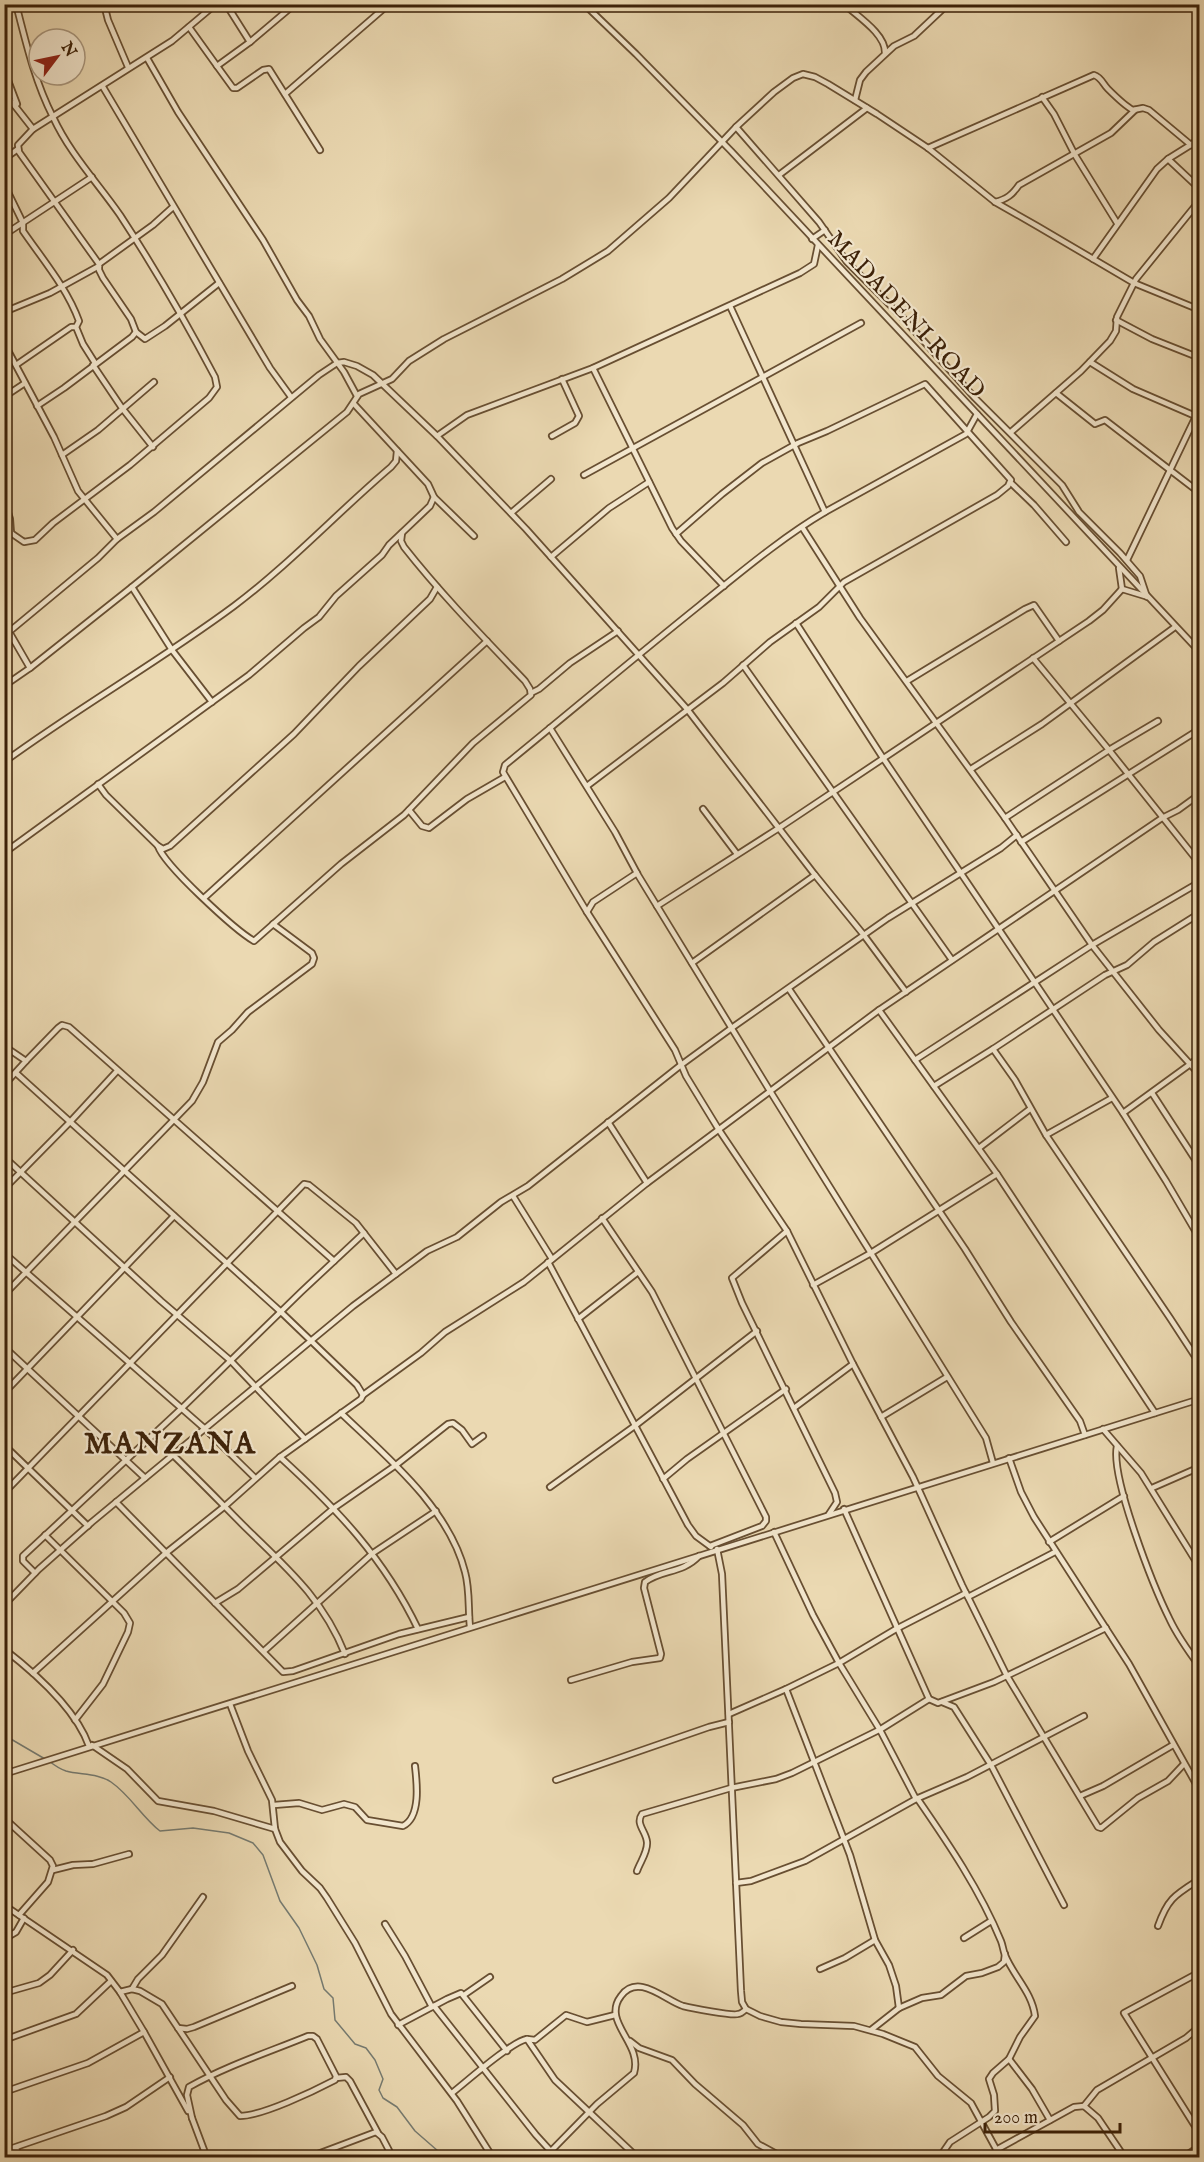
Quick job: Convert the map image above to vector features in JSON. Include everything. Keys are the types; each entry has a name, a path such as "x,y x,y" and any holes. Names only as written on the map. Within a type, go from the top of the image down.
{"street":[{"path":"4,500 10,519 8,532 24,542 33,541 153,447 209,398 217,387 215,377 180,313 134,239 73,153 52,117 32,66 16,4"},
{"path":"104,4 128,67"},
{"path":"4,159 18,149 19,144 33,129 125,73 128,67 147,58 216,4"},
{"path":"226,4 250,42"},
{"path":"217,66 295,4"},
{"path":"285,94 389,4"},
{"name":"MADADENI ROAD","path":"584,4 723,143 1200,652"},
{"path":"844,4 877,35 885,45 885,54"},
{"path":"855,100 862,76 894,46 914,36 948,4"},
{"path":"189,27 233,88 237,88 263,70 269,69 320,150"},
{"path":"147,58 178,112 263,240 297,300 309,316 320,339 344,372 357,396"},
{"path":"4,70 19,109"},
{"path":"4,686 132,587 354,404 357,396 392,379 409,361 444,339 562,279 632,232 669,198 736,127 774,92 798,75 815,77 855,100 928,148 995,202 1134,283 1200,310"},
{"path":"928,148 1096,75 1112,93 1130,109 1135,110"},
{"path":"103,87 270,368 291,397"},
{"path":"4,92 33,129"},
{"path":"1042,97 1117,223"},
{"path":"779,175 867,108"},
{"path":"995,202 1013,195 1019,185 1111,133 1135,110 1143,108 1149,110 1191,145"},
{"path":"736,127 825,230 848,262 902,316 966,388 1062,485 1079,512 1140,576 1147,597"},
{"path":"1093,259 1157,169 1199,139"},
{"path":"18,149 99,265 103,278 131,319 136,332 147,339 219,283"},
{"path":"1168,159 1200,189"},
{"path":"4,235 92,177"},
{"path":"4,184 23,223 23,231 62,287 76,315 78,321 76,327 83,344 94,364 122,408 153,447"},
{"path":"1011,432 1090,362 1114,335 1116,320 1134,283 1200,200"},
{"path":"4,312 62,287 99,265 173,207"},
{"path":"812,239 825,230"},
{"path":"436,436 467,415 593,368 811,267 815,262 818,245"},
{"path":"730,306 825,512"},
{"path":"1116,320 1152,339 1200,358"},
{"path":"584,475 861,323"},
{"path":"16,365 71,327 76,327"},
{"path":"37,406 127,341 136,332"},
{"path":"4,343 84,500 117,539"},
{"path":"10,631 98,558 117,539 153,512 291,397 337,363 344,362 357,366 384,384 511,513 687,709 906,992"},
{"path":"1090,362 1133,389 1198,417 1127,560"},
{"path":"593,368 676,534 723,586"},
{"path":"552,436 575,423 579,416 562,379"},
{"path":"63,455 98,430 154,382"},
{"path":"4,397 25,383"},
{"path":"676,534 751,470 794,446 925,384 1009,476 1010,482 1034,504 1066,542"},
{"path":"1056,393 1095,424 1105,420 1200,493"},
{"path":"354,404 428,484 434,497 474,536"},
{"path":"977,414 968,432 802,526 723,586 505,765 502,770 587,912 675,1050 681,1065 719,1130 787,1231 917,1488 1007,1676 1043,1738 1101,1828 1138,1798 1168,1781 1184,1764"},
{"path":"4,762 66,718 172,650 259,586 393,464 397,458 397,451"},
{"path":"511,513 551,478"},
{"path":"551,557 609,508 649,482"},
{"path":"586,786 826,601 840,587 905,546 997,495 1010,482"},
{"path":"4,853 249,675 319,617 336,596 385,552 389,545 430,506 434,497"},
{"path":"802,526 840,587 1017,835 1092,945 1112,972 1200,1075"},
{"path":"402,533 401,540 404,547 436,587 528,686 531,693"},
{"path":"1118,566 1122,589"},
{"path":"132,587 172,650 212,702"},
{"path":"98,784 106,795 158,846 163,849 170,846 318,711 359,666 430,599 436,587"},
{"path":"1122,589 1147,597"},
{"path":"657,906 779,828 1059,641 1103,610 1122,589"},
{"path":"907,681 1034,605 1059,641"},
{"path":"4,623 30,668"},
{"path":"796,623 883,758 1123,1113 1200,1239"},
{"path":"971,770 1042,724 1069,702 1175,627"},
{"path":"158,846 167,862 235,929 254,941 341,864 409,810 467,749 530,697 531,693 618,631"},
{"path":"204,898 487,641"},
{"path":"1033,657 1200,864"},
{"path":"743,665 952,960"},
{"path":"1005,818 1158,721"},
{"path":"550,729 615,832 637,873 770,1091 988,1442 993,1463"},
{"path":"1021,842 1200,729"},
{"path":"409,810 422,826 429,828 467,799 505,777"},
{"path":"33,1672 166,1553 225,1506 279,1457 361,1399 363,1395 445,1332 506,1295 647,1183 879,1010 997,928 1200,794"},
{"path":"703,809 737,854"},
{"path":"4,1605 35,1573 88,1526 348,1310 427,1251 457,1237 681,1065 863,934 1001,848 1017,835"},
{"path":"587,912 593,902 637,873"},
{"path":"692,963 815,875"},
{"path":"915,1060 1092,945 1200,882"},
{"path":"934,1086 1112,972 1127,965 1162,937 1200,913"},
{"path":"4,1295 173,1120 199,1090 218,1042 248,1012 313,962 312,953 273,924"},
{"path":"789,989 1011,1322 1080,1421 1086,1435"},
{"path":"879,1010 997,1174 1155,1413"},
{"path":"4,1085 58,1028 65,1025 334,1261"},
{"path":"4,1046 26,1060"},
{"path":"993,1049 1015,1080 1046,1135 1200,1364"},
{"path":"1123,1113 1200,1057"},
{"path":"4,1189 117,1071"},
{"path":"16,1073 282,1312 357,1384 363,1395"},
{"path":"1152,1093 1200,1167"},
{"path":"1046,1135 1112,1098"},
{"path":"979,1148 1030,1109"},
{"path":"608,1122 647,1183"},
{"path":"4,1157 231,1361 305,1439"},
{"path":"813,1285 871,1253 997,1174"},
{"path":"4,1493 306,1184 346,1214 396,1274"},
{"path":"513,1196 550,1261 578,1319 663,1479 692,1531 714,1548 722,1574 741,1996 746,2009"},
{"path":"4,1393 174,1216"},
{"path":"4,1774 699,1555 762,1526 766,1520 758,1499 652,1292 602,1218"},
{"path":"787,1231 732,1277 742,1303 837,1497 837,1502 829,1514"},
{"path":"35,1573 22,1558 364,1233"},
{"path":"4,1253 182,1408 255,1478"},
{"path":"578,1319 638,1272"},
{"path":"550,1487 636,1425 757,1331"},
{"path":"4,1347 145,1478"},
{"path":"794,1408 853,1364"},
{"path":"881,1417 946,1377"},
{"path":"663,1479 687,1459 786,1389"},
{"path":"714,1548 774,1532 1200,1399"},
{"path":"341,1413 396,1465 436,1511 465,1572 469,1595 470,1628"},
{"path":"215,1603 237,1589 334,1508 396,1465 450,1423 458,1425 471,1444 483,1436"},
{"path":"1103,1429 1152,1488 1200,1568"},
{"path":"4,1445 88,1526"},
{"path":"1117,1446 1116,1467 1134,1530 1170,1620 1200,1667"},
{"path":"172,1454 277,1556 319,1603 345,1654"},
{"path":"279,1457 334,1508 373,1553 418,1629"},
{"path":"1009,1458 1021,1492 1049,1542 1106,1628 1200,1791"},
{"path":"1152,1488 1200,1467"},
{"path":"1049,1542 1124,1496"},
{"path":"116,1502 283,1672 293,1671 418,1629 469,1617"},
{"path":"844,1509 929,1699 938,1703 1007,1676 1106,1628"},
{"path":"264,1651 373,1553 436,1511"},
{"path":"774,1532 813,1615 839,1663 880,1730 917,1799 949,1844 1001,1940 1005,1954 1032,1999 1035,2016 1020,2037 1009,2059 989,2079 996,2109 989,2117 950,2142 939,2157"},
{"path":"45,1535 129,1620 128,1632 103,1684 75,1720"},
{"path":"729,1714 839,1663 896,1629 1055,1552"},
{"path":"571,1680 632,1662 660,1658 661,1654 644,1588 645,1582 684,1568 699,1555"},
{"path":"4,1649 33,1672 59,1700 75,1720 90,1746 127,1769 158,1801 214,1811 275,1829"},
{"path":"786,1689 852,1861 876,1940 889,1965 900,2008"},
{"path":"636,1871 647,1846 646,1837 639,1822 642,1814 731,1788 776,1779 880,1730 929,1699"},
{"path":"942,1701 954,1707 991,1765 1064,1905"},
{"path":"230,1704 248,1751 274,1805 275,1829 280,1842 302,1871 320,1888 333,1907 355,1943 381,1997 398,2025 452,2093 493,2157"},
{"path":"736,1883 750,1881 805,1861 917,1799 991,1765 1084,1716"},
{"path":"556,1780 729,1722"},
{"path":"1080,1796 1103,1786 1173,1745"},
{"path":"274,1805 299,1803 322,1810 344,1804 355,1807 367,1821 403,1826 407,1824 414,1811 418,1791 415,1766"},
{"path":"4,1818 50,1860 53,1869 48,1882 22,1917 16,1932 4,1939"},
{"path":"53,1869 93,1864 129,1854"},
{"path":"1158,1926 1171,1898 1200,1879"},
{"path":"132,1989 138,1979 162,1955 203,1897"},
{"path":"4,1905 101,1970 120,1992 192,2118 207,2157"},
{"path":"964,1938 991,1921"},
{"path":"385,1924 433,2006 536,2135 557,2157"},
{"path":"820,1969 876,1940"},
{"path":"4,1993 39,1983 50,1975 73,1950"},
{"path":"872,2030 900,2008 922,1998 941,1995 966,1977 998,1967 1004,1962 1005,1954"},
{"path":"1200,1972 1124,2013 1200,2134"},
{"path":"464,1995 490,1977"},
{"path":"4,2040 76,2014 111,1981"},
{"path":"178,2028 194,2027 292,1986"},
{"path":"551,2151 589,2112 634,2073 636,2057 615,2016 617,2003 621,1996 635,1987 659,1992 685,2006 736,2014 746,2009 781,2022 844,2025 872,2030 918,2049 938,2076 971,2103 1001,2157"},
{"path":"120,1992 132,1989 140,1991 162,2004 237,2113 243,2116 288,2101 330,2083 336,2078 346,2077 393,2157"},
{"path":"398,2025 458,1993 464,1995 507,2051"},
{"path":"452,2093 523,2040 535,2040 566,2014 587,2022 615,2016"},
{"path":"996,2150 1074,2107 1084,2106 1097,2090 1193,2034 1200,2026"},
{"path":"4,2092 88,2063 144,2032"},
{"path":"192,2118 187,2089 211,2076 311,2035 317,2039 336,2078"},
{"path":"626,2037 639,2048 672,2060 695,2084 743,2125 758,2144 784,2157"},
{"path":"527,2039 555,2080 638,2157"},
{"path":"1009,2059 1032,2089 1050,2120"},
{"path":"4,2151 106,2116 126,2107 170,2078"},
{"path":"1084,2106 1098,2118 1125,2157"},
{"path":"1192,2121 1200,2116"},
{"path":"307,2157 378,2133"},
{"path":"1182,2157 1200,2146"},
{"path":"16,2148 19,2157"}],"waterway":[{"path":"4,1735 45,1759"},
{"path":"49,1761 66,1771 95,1776 111,1782 160,1831 193,1828 229,1833 253,1843 263,1855 280,1901 299,1928 317,1965 324,1989 333,1998 335,2020 355,2044 366,2048 375,2060 383,2079 379,2090 383,2098 397,2107 415,2131 446,2158"}],"district":[{"name":"MANZANA","path":"170,1443"}]}
